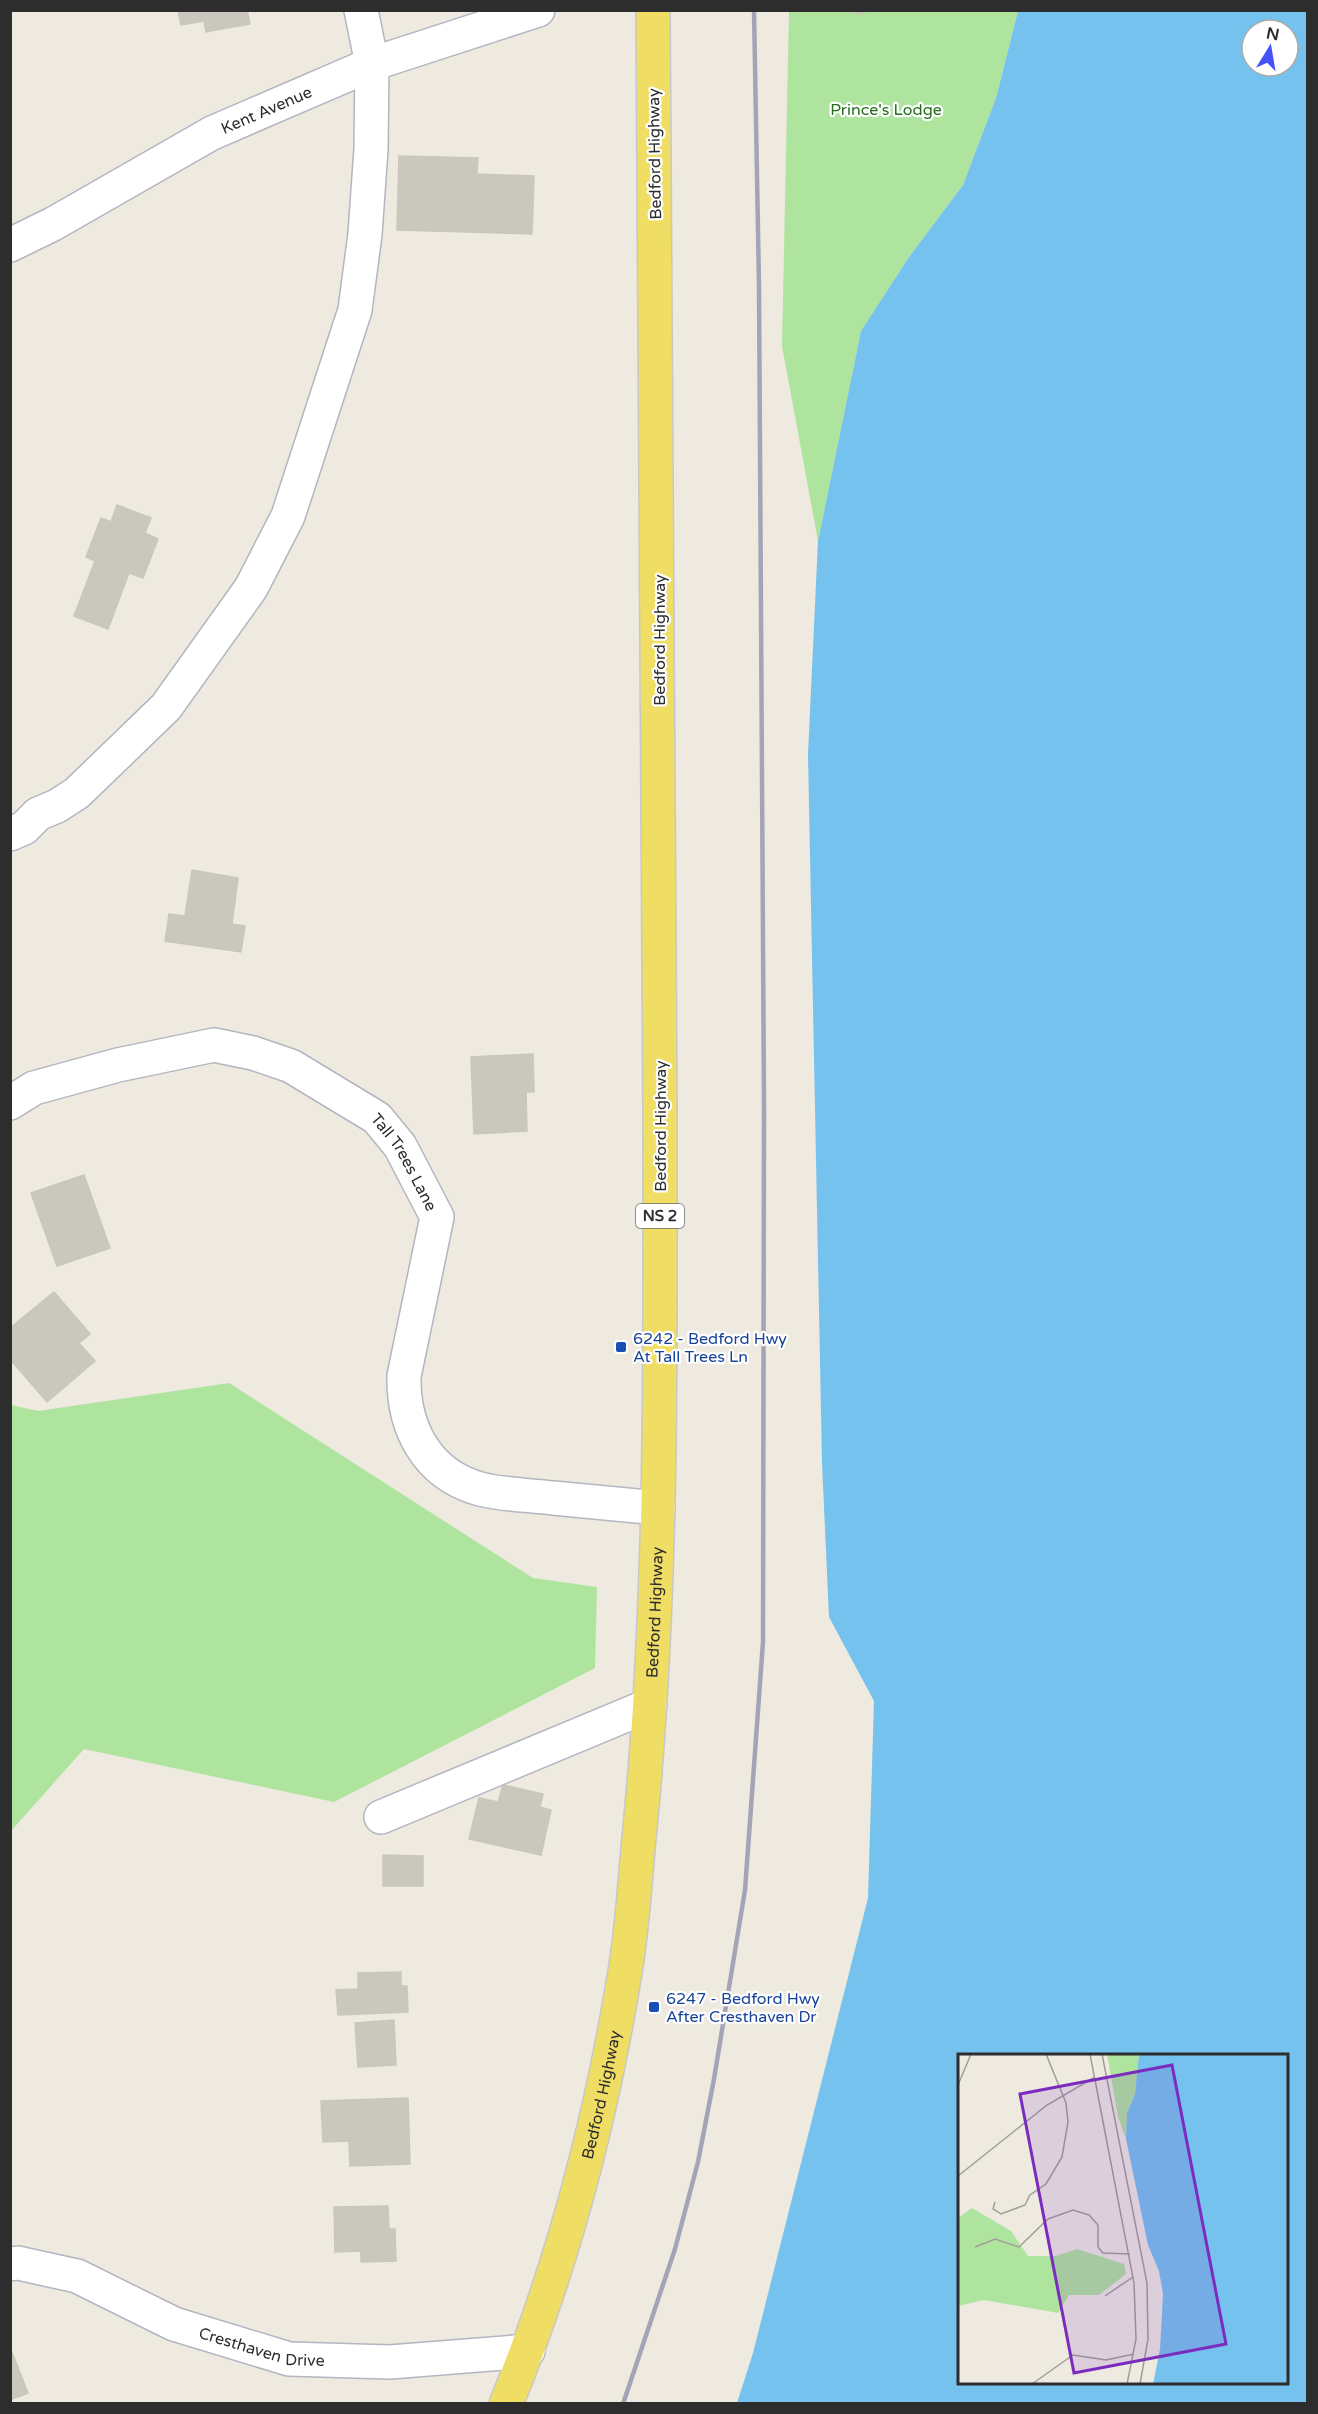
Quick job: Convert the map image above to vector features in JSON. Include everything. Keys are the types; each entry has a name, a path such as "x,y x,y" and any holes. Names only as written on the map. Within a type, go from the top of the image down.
{"main road":[{"name":"Bedford Highway","path":"506,2403 528,2351 569,2228 605,2082 627,1966 650,1705 658,1508 660,650 653,10"}],"street":[{"path":"10,834 24,828 38,814 57,806 76,793 166,707 251,588 288,516 355,310 367,213 371,149 372,64 361,10"},
{"name":"Kent Avenue","path":"10,244 52,224 212,133 372,64 538,10"},
{"name":"Tall Trees Lane","path":"10,1103 34,1088 118,1065 214,1045 253,1053 291,1066 377,1118 400,1146 437,1217 404,1376 404,1396 408,1418 425,1452 449,1474 479,1489 658,1508"},
{"path":"381,1816 650,1705"},
{"name":"Cresthaven Drive","path":"10,2264 18,2262 76,2276 174,2324 289,2359 390,2362 528,2351"}],"green space":[{"name":"Prince's Lodge","path":"789,11 1018,11 996,98 963,185 909,257 861,331 818,541 782,346"},
{"path":"229,1383 533,1578 597,1587 595,1668 334,1802 84,1749 11,1831 11,1405 38,1411"}],"water":[{"path":"1018,11 1307,11 1307,2403 737,2403 753,2353 868,1898 874,1701 829,1617 822,1463 808,754 818,541 861,331 909,257 963,185 996,98"}],"building":[{"path":"178,10 247,10 250,24 206,32 204,21 181,25"},
{"path":"845,10 870,10 859,14"},
{"path":"399,156 478,158 477,174 534,176 532,234 397,230"},
{"path":"117,505 151,518 145,533 158,539 143,578 129,573 108,629 74,616 95,561 86,557 101,518 111,522"},
{"path":"192,870 238,878 232,924 245,926 241,952 165,941 169,914 185,916"},
{"path":"533,1054 534,1092 526,1092 527,1131 474,1134 471,1057"},
{"path":"84,1175 110,1248 57,1266 31,1193"},
{"path":"54,1292 90,1334 79,1343 95,1361 47,1402 10,1359 10,1328"},
{"path":"503,1785 543,1794 540,1807 551,1810 541,1855 469,1839 479,1798 498,1802"},
{"path":"383,1855 423,1856 423,1886 383,1886"},
{"path":"401,1972 401,1986 407,1986 408,2012 338,2015 336,1990 358,1989 358,1973"},
{"path":"394,2020 396,2065 358,2067 355,2023"},
{"path":"408,2098 410,2164 350,2166 349,2141 323,2142 321,2101"},
{"path":"388,2206 389,2229 395,2229 396,2261 361,2262 361,2251 335,2252 334,2207"},
{"path":"10,2347 28,2393 10,2400"}],"railway":[{"path":"623,2404 675,2249 698,2162 714,2079 745,1890 763,1642 764,1105 759,285 754,10"}],"place":[{"name":"6242 - Bedford Hwy At Tall Trees Ln","path":"621,1347"},
{"name":"6247 - Bedford Hwy After Cresthaven Dr","path":"654,2007"}]}
